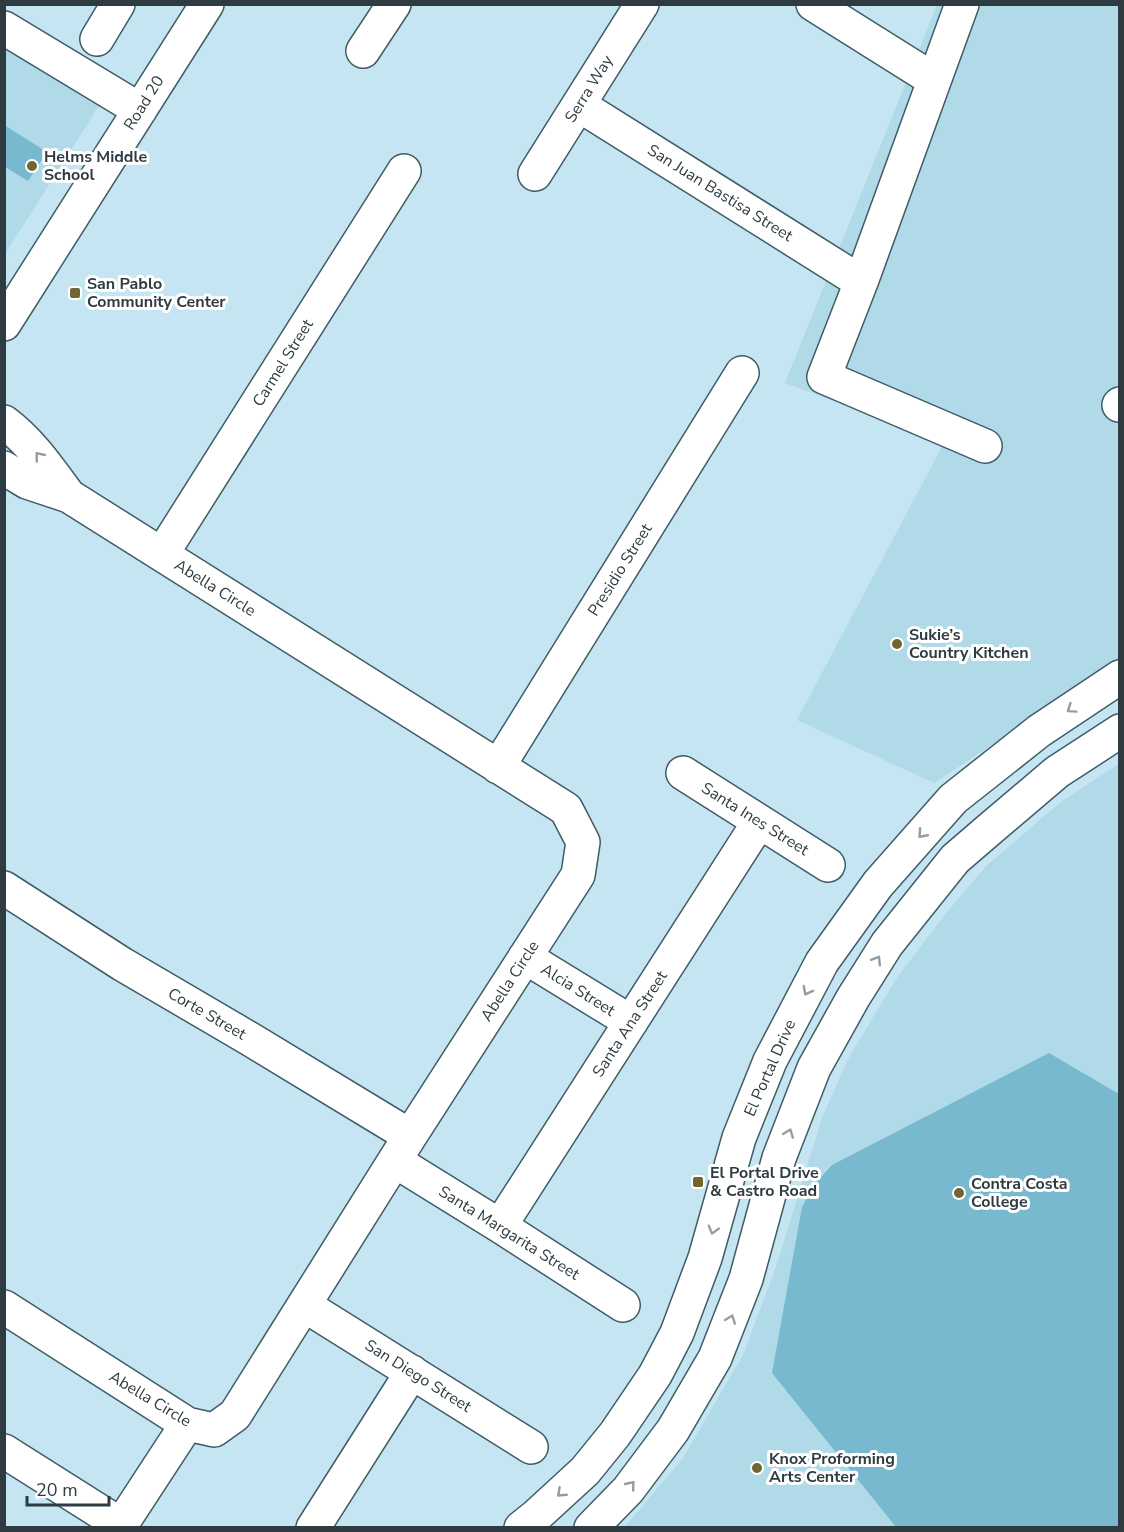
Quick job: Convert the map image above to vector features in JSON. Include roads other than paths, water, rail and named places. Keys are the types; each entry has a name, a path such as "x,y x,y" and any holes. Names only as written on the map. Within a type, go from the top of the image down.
{"street":[{"path":"97,39 118,4"},
{"name":"Road 20","path":"4,324 207,4"},
{"path":"363,51 394,4"},
{"name":"Serra Way","path":"535,174 642,4"},
{"path":"813,4 934,81"},
{"path":"962,4 824,377 985,446"},
{"path":"4,28 140,110"},
{"name":"San Juan Bastisa Street","path":"579,105 861,282"},
{"name":"Carmel Street","path":"162,554 404,171"},
{"name":"Presidio Street","path":"498,766 742,373"},
{"name":"Abella Circle","path":"4,422 19,433 40,456 69,496"},
{"name":"Abella Circle","path":"4,468 27,482 69,496 566,809 584,842 578,875 236,1415 214,1430 187,1424 4,1307"},
{"name":"El Portal Drive","path":"521,1527 585,1471 615,1434 655,1375 677,1333 705,1258 740,1137 770,1061 822,962 878,884 953,799 1039,730 1119,677"},
{"path":"591,1527 628,1490 673,1430 716,1358 746,1279 779,1158 814,1068 853,998 887,944 955,859 1057,772 1119,731"},
{"name":"Santa Ines Street","path":"683,773 828,865"},
{"name":"Santa Ana Street","path":"500,1226 759,822"},
{"name":"Corte Street","path":"4,888 122,964 250,1039 403,1149"},
{"name":"Alcia Street","path":"525,957 631,1022"},
{"name":"Santa Margarita Street","path":"403,1149 500,1226 622,1305"},
{"name":"San Diego Street","path":"304,1305 531,1447"},
{"path":"313,1527 412,1372"},
{"path":"4,1451 122,1524 187,1424"}],"place":[{"name":"Helms Middle School","path":"32,166"},
{"name":"San Pablo Community Center","path":"75,293"},
{"name":"Sukie’s Country Kitchen","path":"897,644"},
{"name":"El Portal Drive & Castro Road","path":"698,1182"},
{"name":"Contra Costa College","path":"959,1193"},
{"name":"Knox Proforming Arts Center","path":"757,1468"}]}
